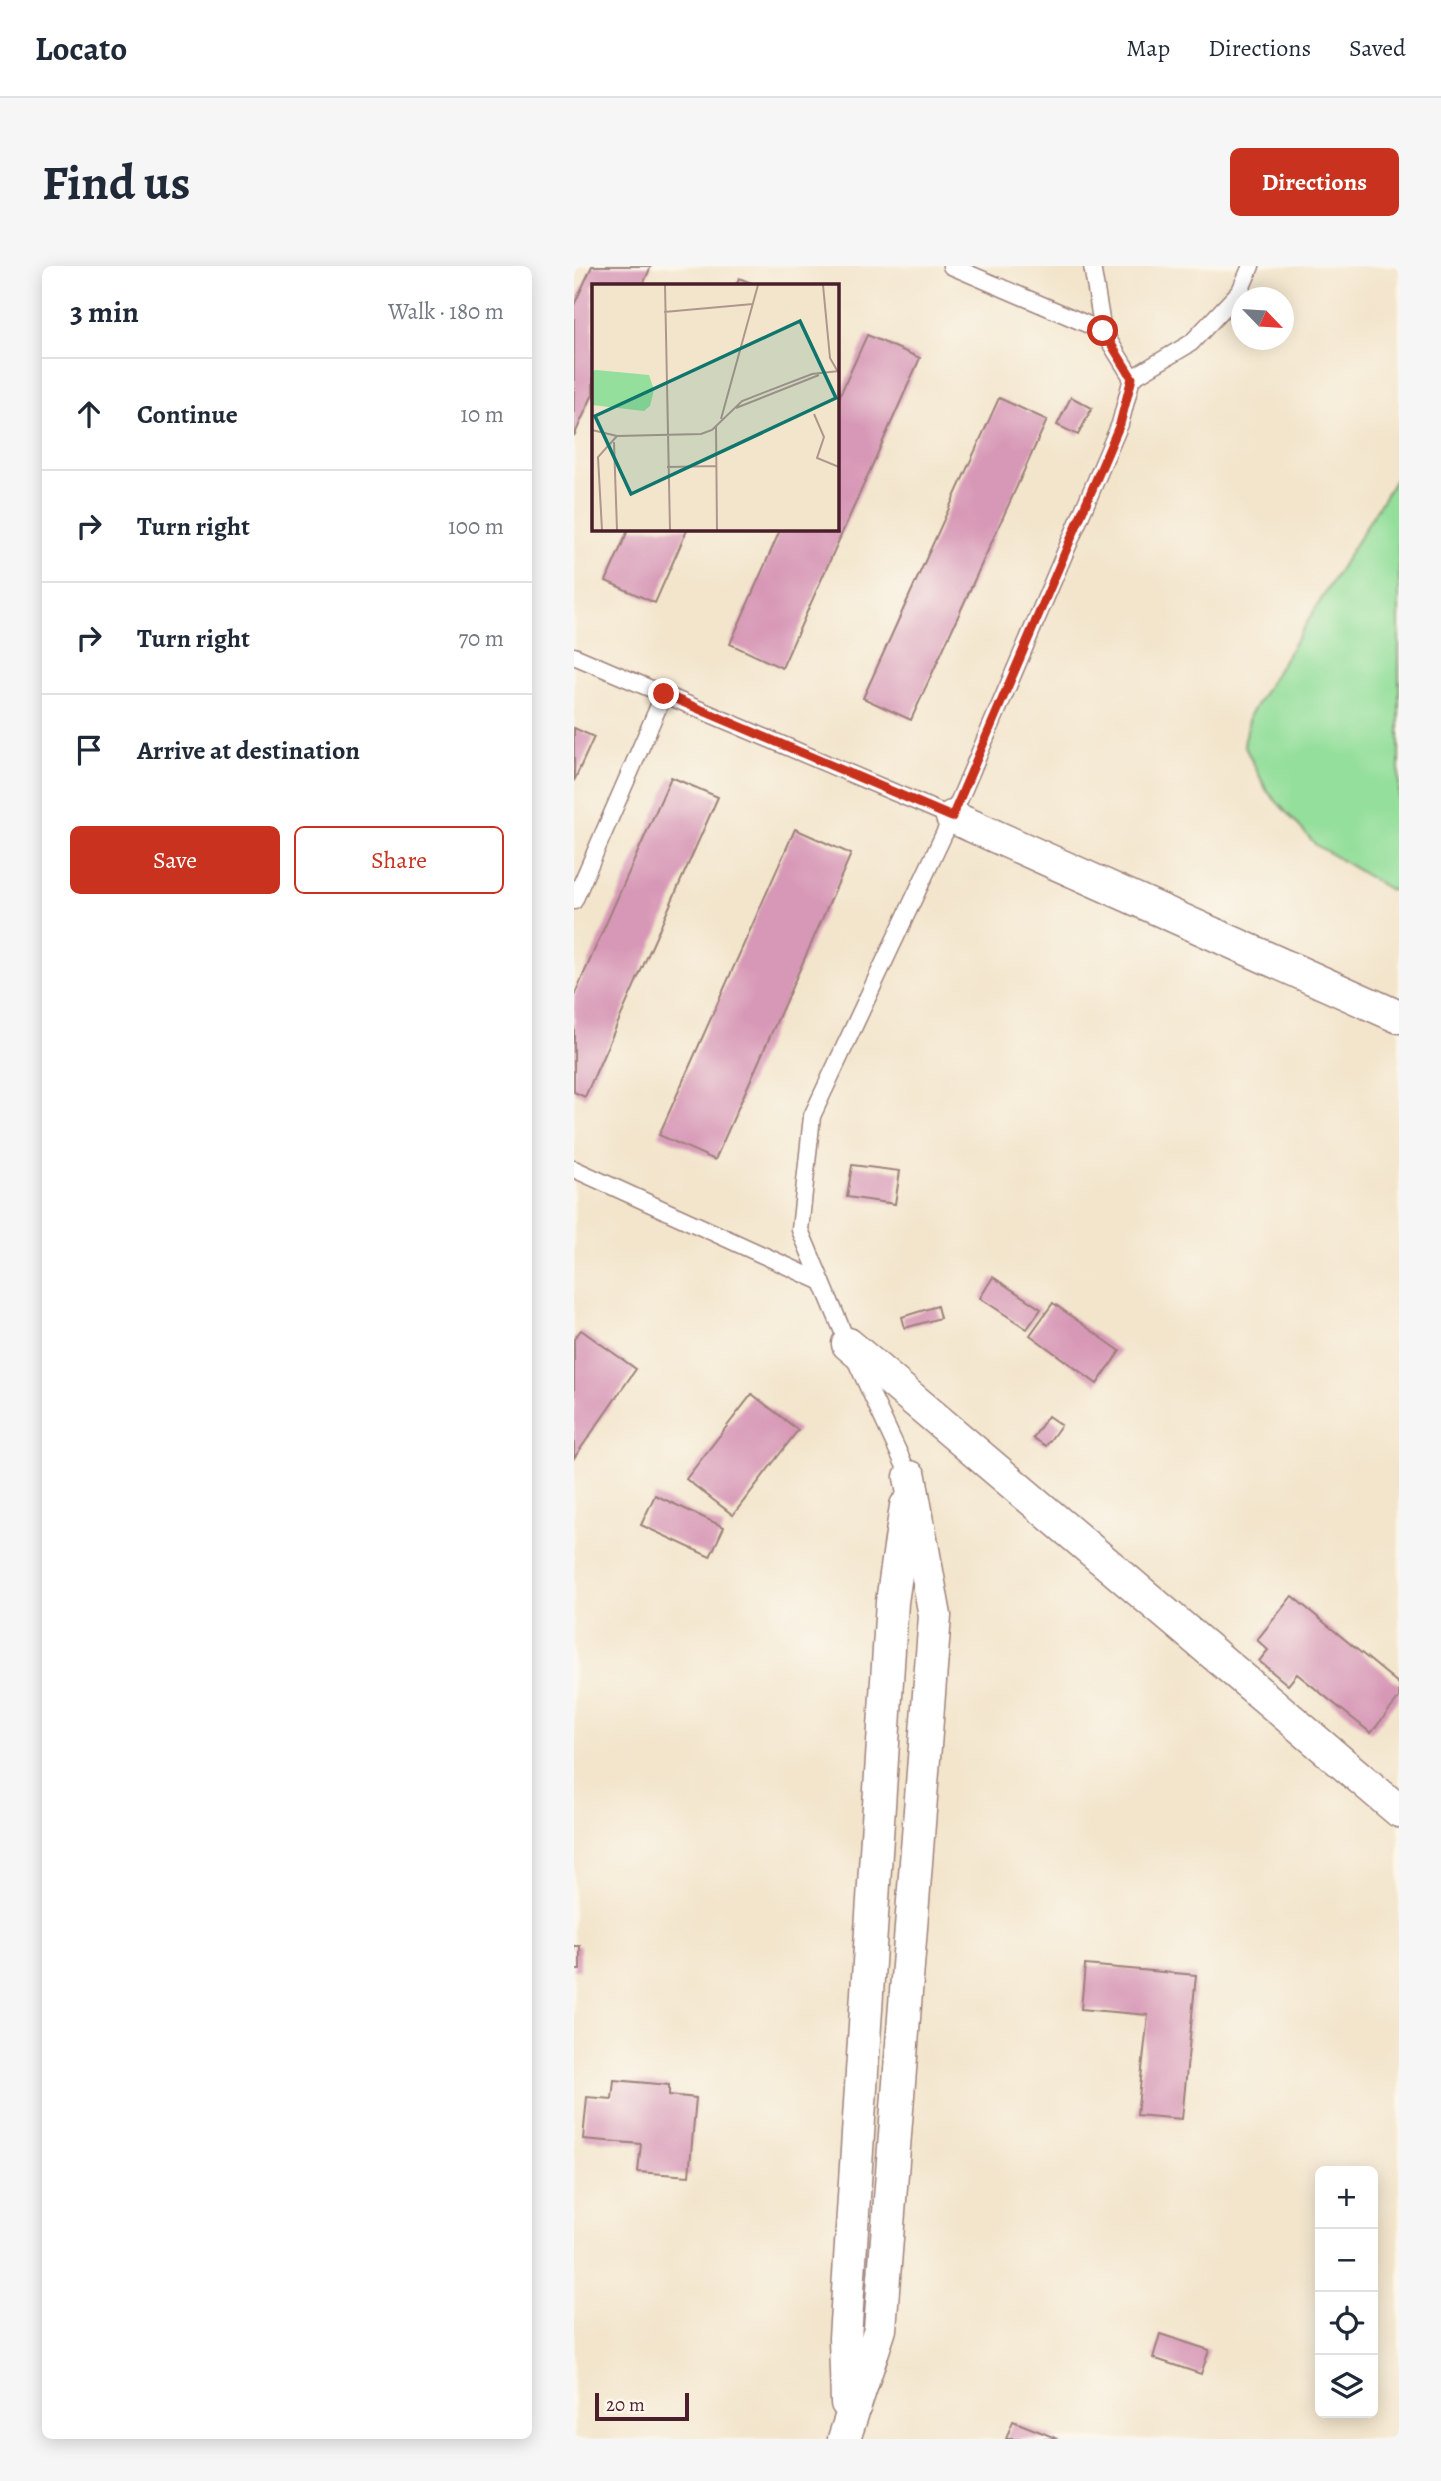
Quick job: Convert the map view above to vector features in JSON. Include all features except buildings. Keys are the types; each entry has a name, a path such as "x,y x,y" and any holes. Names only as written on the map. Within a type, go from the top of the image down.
{"street":[{"path":"952,817 1399,1017"},
{"path":"848,1344 1399,1811"},
{"path":"846,2432 880,2329 935,1616 910,1477"},
{"path":"846,2432 845,2338 892,1602 910,1477"}],"lane":[{"path":"951,266 1103,331"},
{"path":"1092,266 1103,331 1132,378"},
{"path":"910,1477 848,1344 800,1230 812,1116 952,817 1120,424 1132,378 1191,343 1240,291 1251,266"},
{"path":"574,656 952,817"},
{"path":"574,901 664,694"},
{"path":"574,1169 822,1282"}],"green space":[{"path":"1399,473 1399,891 1389,889 1316,845 1267,791 1244,745 1250,715"}],"route":[{"path":"664,694 952,817 1120,424 1132,378 1103,331"}]}
